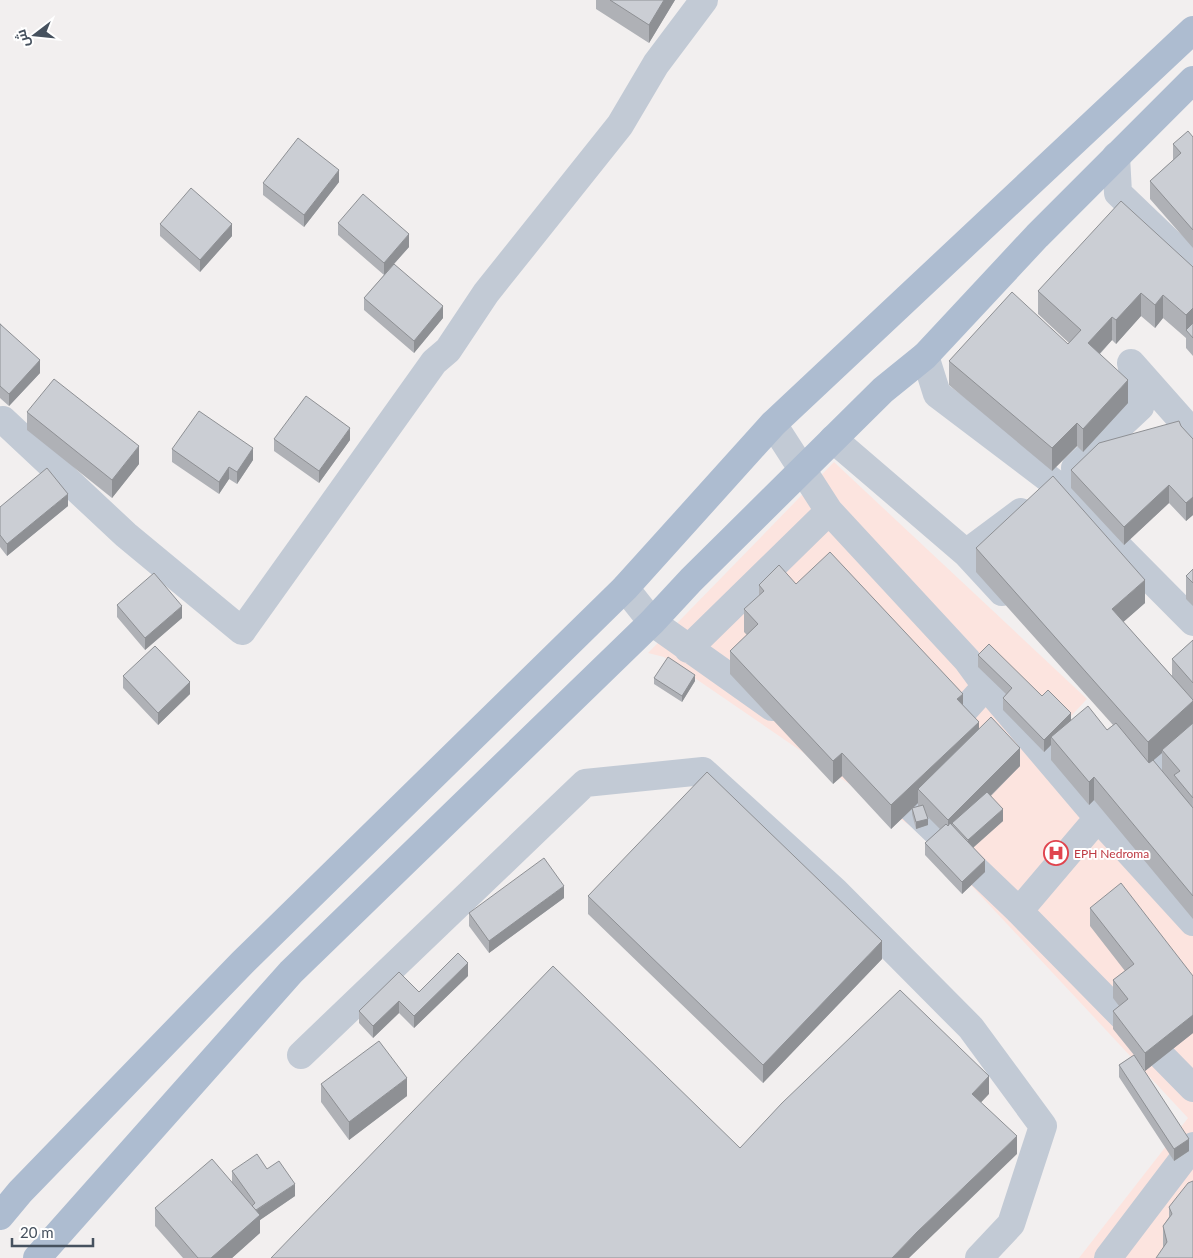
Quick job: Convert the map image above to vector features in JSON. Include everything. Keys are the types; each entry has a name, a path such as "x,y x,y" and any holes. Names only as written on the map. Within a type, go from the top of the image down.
{"main road":[{"path":"0,1216 20,1192 243,962 625,588 773,424 1193,30"},
{"path":"37,1258 291,972 652,622 883,390 925,356 1004,270 1193,80"}],"street":[{"path":"3,420 126,535 242,631 434,362 448,350 486,294 620,125 656,64 704,0"},
{"path":"1116,156 1118,194 1193,265"},
{"path":"925,356 937,394 1057,485 1193,622"},
{"path":"966,553 1057,485 1140,407 1131,363 1193,433"},
{"path":"773,424 829,511 967,660 986,686 1098,818 1193,922"},
{"path":"833,439 966,553 1018,609"},
{"path":"688,649 829,511"},
{"path":"625,588 652,622 794,722"},
{"path":"923,756 986,686"},
{"path":"1116,714 1193,790"},
{"path":"301,1055 585,783 702,771 835,891 971,1028 1043,1126 1011,1224 979,1258"},
{"path":"893,784 1193,1088"},
{"path":"1019,911 1098,818"},
{"path":"1108,1258 1193,1146"}],"shaded area":[{"name":"EPH Nedroma","path":"834,462 1087,699 1057,731 1193,874 1193,1258 1079,1258 1188,1118 925,836 664,657 648,653"}],"building":[{"path":"610,0 664,0 649,25"},
{"path":"1188,131 1193,137 1193,230 1150,181 1181,153 1173,144"},
{"path":"298,138 339,170 304,215 263,183"},
{"path":"191,188 232,224 200,260 160,224"},
{"path":"363,194 409,234 384,263 338,223"},
{"path":"1121,201 1193,267 1193,308 1186,315 1163,295 1155,305 1141,293 1116,320 1112,317 1088,343 1128,380 1083,429 1077,423 1052,448 949,361 1012,292 1068,344 1081,330 1038,291"},
{"path":"394,264 443,306 414,341 364,298"},
{"path":"1193,323 1193,338 1186,330"},
{"path":"0,324 40,360 9,394 0,386"},
{"path":"54,379 139,446 112,480 27,412"},
{"path":"306,396 350,428 319,471 274,439"},
{"path":"199,411 253,448 237,472 229,467 219,482 172,449"},
{"path":"1179,421 1193,439 1193,497 1186,503 1169,485 1124,527 1071,470 1099,443"},
{"path":"47,468 68,494 7,544 0,535 0,507"},
{"path":"1053,476 1145,580 1112,609 1193,700 1148,742 976,548"},
{"path":"830,552 963,694 957,699 979,722 891,805 842,753 833,761 730,651 758,624 744,609 764,591 759,585 779,565 796,584"},
{"path":"1193,569 1193,583 1186,576"},
{"path":"154,573 182,606 145,638 117,605"},
{"path":"1193,640 1193,683 1172,659"},
{"path":"989,644 1042,696 1048,690 1071,713 1044,740 1003,698 1012,688 978,655"},
{"path":"155,646 190,682 158,713 123,676"},
{"path":"668,657 695,675 682,696 654,678"},
{"path":"1088,706 1107,730 1116,723 1149,763 1153,760 1193,808 1193,896 1094,777 1089,782 1051,737"},
{"path":"991,717 1020,748 948,820 918,789"},
{"path":"1193,723 1193,798 1174,775 1180,771 1162,750"},
{"path":"707,772 882,941 763,1065 588,896"},
{"path":"987,792 1003,809 968,840 952,823"},
{"path":"923,805 928,819 916,822 912,808"},
{"path":"950,823 985,860 962,882 925,843 946,824 948,826"},
{"path":"544,858 564,886 489,941 469,913"},
{"path":"1121,883 1193,976 1193,1015 1145,1053 1113,1011 1128,999 1113,980 1134,964 1090,908"},
{"path":"458,953 468,963 414,1016 399,1001 373,1026 359,1011 399,972 419,992"},
{"path":"553,966 740,1148 782,1103 900,990 989,1076 972,1094 1017,1136 892,1258 271,1258"},
{"path":"379,1041 407,1078 349,1122 321,1084"},
{"path":"1134,1055 1189,1139 1174,1149 1119,1065"},
{"path":"257,1154 267,1169 279,1161 295,1184 256,1210 252,1206 255,1203 232,1171"},
{"path":"212,1159 260,1215 211,1258 198,1258 155,1208"},
{"path":"1193,1181 1193,1258 1156,1258 1167,1242 1163,1226 1172,1214 1169,1207 1188,1183"}],"place":[{"name":"EPH Nedroma","path":"1056,853"}]}
